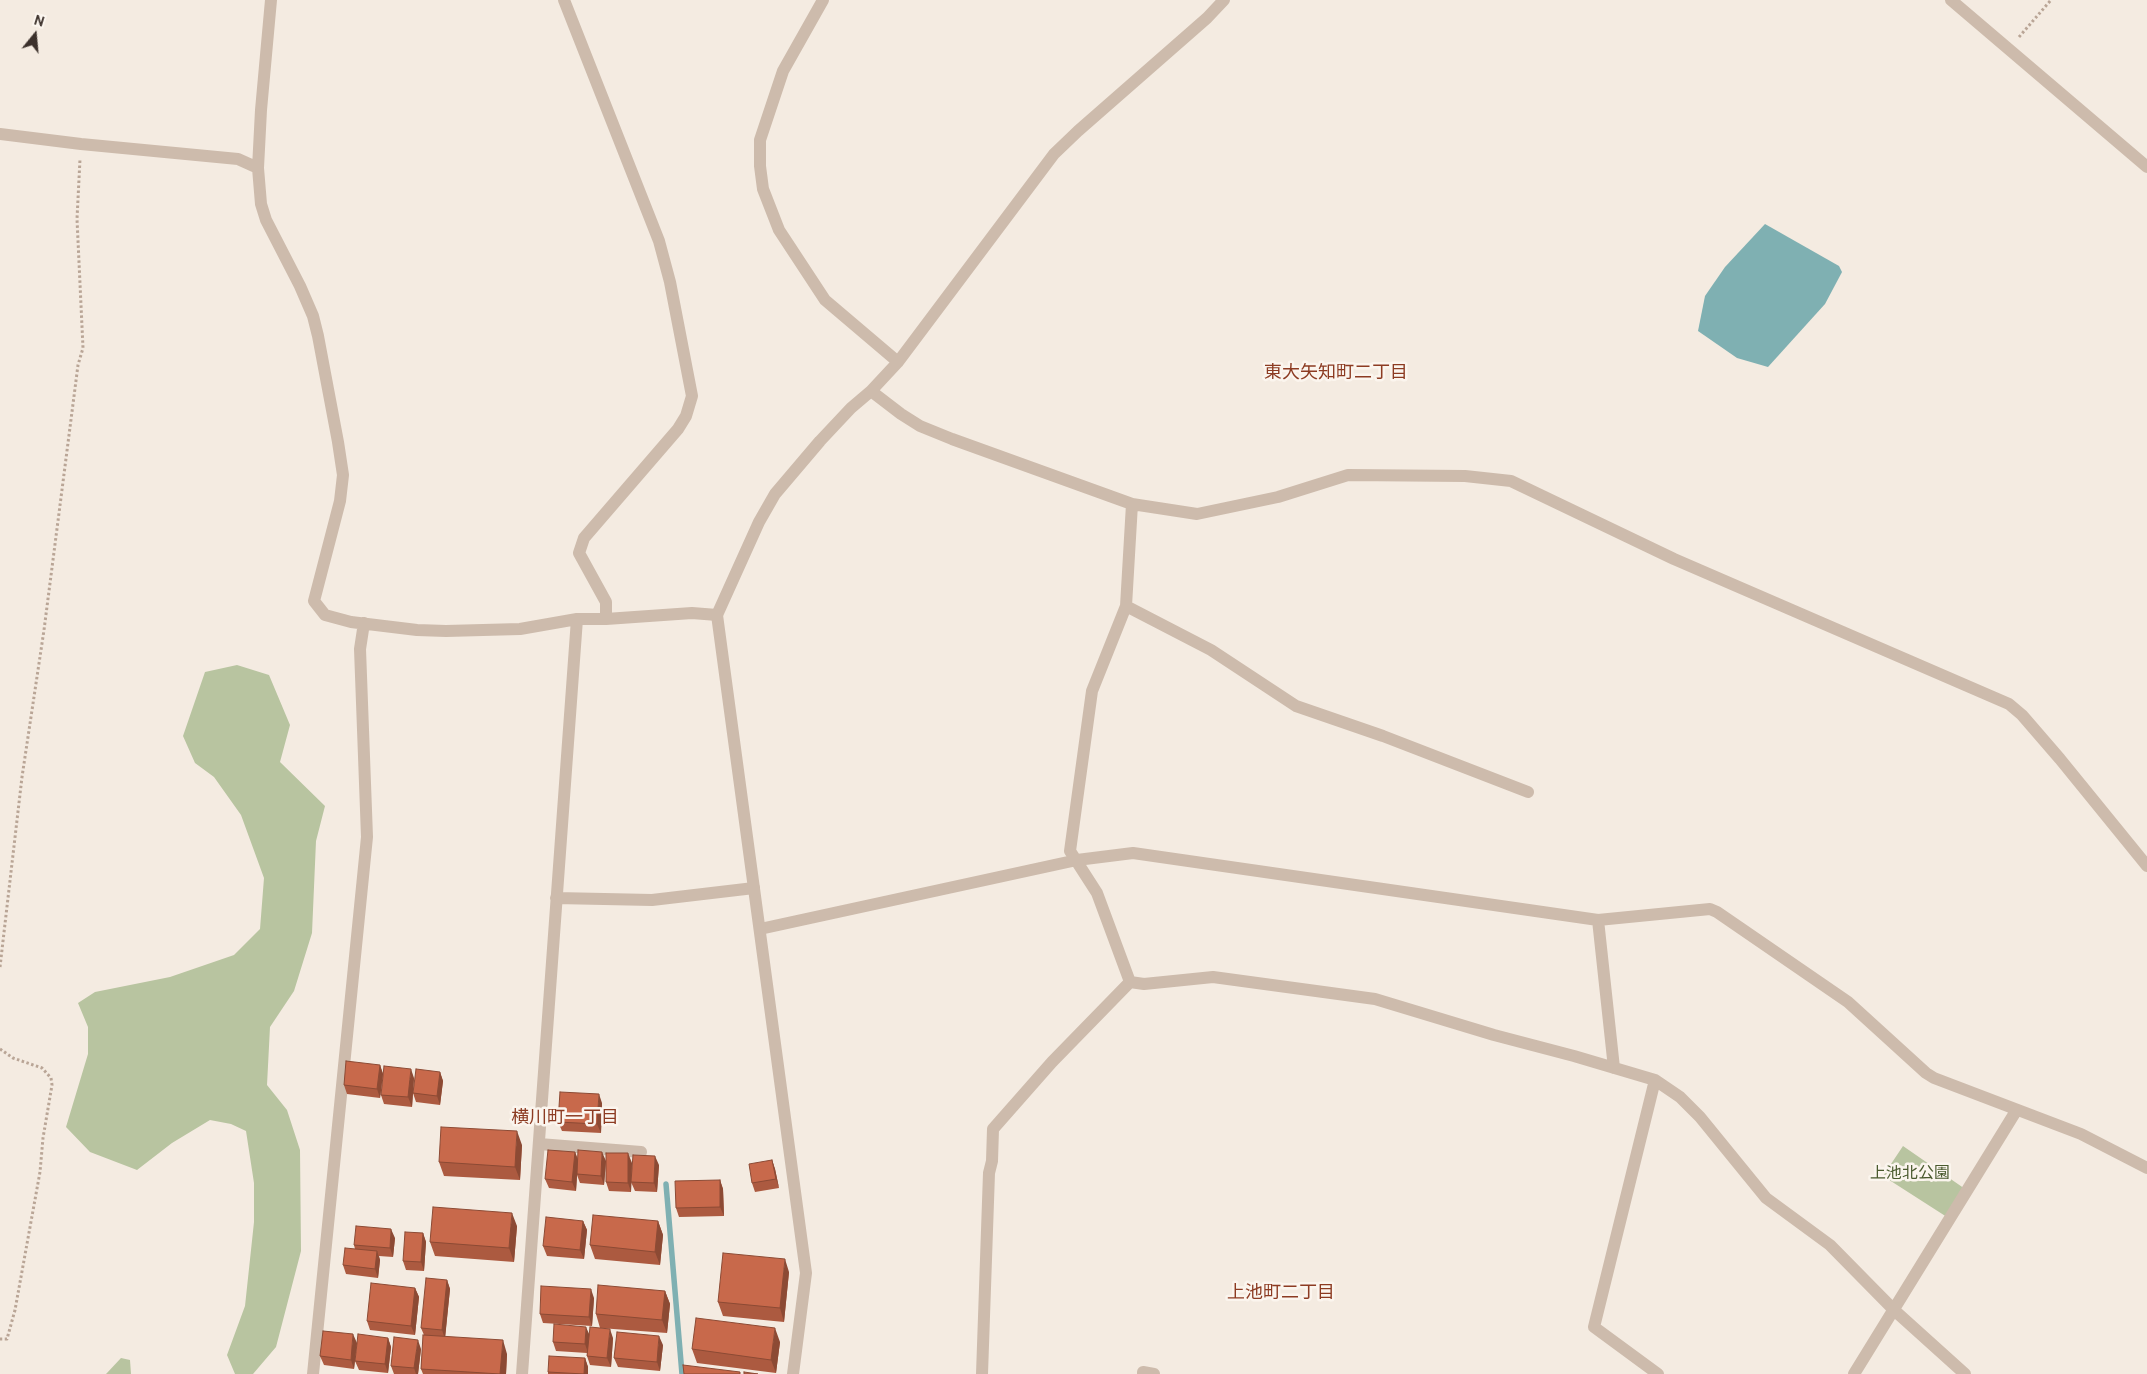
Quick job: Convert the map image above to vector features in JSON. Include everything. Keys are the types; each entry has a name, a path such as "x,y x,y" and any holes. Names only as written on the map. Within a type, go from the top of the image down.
{"street":[{"path":"271,0 258,168 261,204 266,220 300,286 318,336 342,463 341,494 314,601 325,614 364,623 417,630 520,629 577,619 606,620 692,613 717,615"},
{"path":"564,0 659,241 670,282 692,396 686,416 675,433 584,538 579,553 606,602 606,620"},
{"path":"823,0 783,71 760,140 760,166 763,190 779,230 825,300 898,362"},
{"path":"793,1374 806,1273 717,615 759,522 775,494 820,441 851,408 872,391 898,362 1054,154 1207,18 1224,0"},
{"path":"1951,0 2147,167"},
{"path":"0,134 238,159 258,168"},
{"path":"872,391 920,426 1132,504 1197,514 1278,497 1348,475 1465,476 1511,481 1674,559 2009,704 2022,715 2060,759 2147,866"},
{"path":"1130,982 1097,893 1070,851 1092,691 1126,606 1132,504"},
{"path":"1126,606 1211,650 1296,706 1383,736 1528,792"},
{"path":"522,1374 577,619"},
{"path":"313,1374 367,837 360,649 364,623"},
{"path":"760,929 1077,860 1133,853 1598,920 1710,909 1848,1002 1926,1073 2016,1111 2081,1134 2147,1168"},
{"path":"556,898 652,900 754,888"},
{"path":"1598,920 1614,1068"},
{"path":"1130,982 1144,984 1214,977 1375,999 1494,1035 1656,1080 1680,1097 1700,1117 1766,1198 1830,1245 1894,1310 1965,1374"},
{"path":"982,1374 989,1173 992,1161 993,1129 1052,1062 1130,982"},
{"path":"1656,1080 1594,1327 1658,1374"},
{"path":"1854,1374 2016,1111"},
{"path":"539,1144 642,1152"},
{"path":"1143,1374 1143,1372 1154,1374"}],"path":[{"path":"2008,49 2052,0"},
{"path":"0,967 22,777 44,630 78,364 83,348 77,219 81,144"},
{"path":"0,1049 13,1058 42,1068 51,1078 52,1085 43,1138 40,1172 15,1310 7,1339 0,1339"}],"green space":[{"path":"237,665 269,675 290,725 280,762 325,806 316,841 312,933 294,991 270,1027 267,1085 287,1110 300,1150 301,1251 276,1347 253,1374 235,1374 227,1355 245,1306 254,1222 254,1183 246,1131 231,1124 210,1120 172,1143 137,1170 90,1152 66,1127 88,1054 88,1027 78,1003 95,992 170,977 234,955 260,929 264,878 241,815 214,777 195,763 183,736 205,672"},
{"name":"上池北公園","path":"1903,1146 1968,1191 1950,1219 1883,1176"},
{"path":"121,1358 130,1360 131,1374 106,1374"}],"water":[{"path":"1765,224 1839,266 1842,272 1825,304 1768,367 1737,358 1698,331 1705,296 1725,267"}],"building":[{"path":"346,1061 380,1065 377,1089 344,1085"},
{"path":"384,1066 411,1069 408,1097 381,1095"},
{"path":"416,1069 440,1072 437,1096 413,1093"},
{"path":"560,1092 599,1094 597,1124 558,1122"},
{"path":"441,1127 517,1131 515,1167 439,1162"},
{"path":"548,1150 575,1152 572,1182 545,1179"},
{"path":"578,1150 602,1152 601,1176 577,1174"},
{"path":"606,1153 628,1153 628,1183 606,1182"},
{"path":"633,1155 655,1156 654,1183 631,1182"},
{"path":"772,1160 776,1179 752,1183 749,1164"},
{"path":"720,1180 720,1207 676,1208 675,1181"},
{"path":"433,1207 512,1213 509,1248 430,1242"},
{"path":"593,1215 658,1221 655,1252 590,1245"},
{"path":"546,1217 583,1221 580,1250 543,1246"},
{"path":"356,1226 391,1229 390,1248 354,1245"},
{"path":"405,1232 423,1233 421,1262 403,1261"},
{"path":"345,1248 377,1251 375,1269 343,1265"},
{"path":"723,1253 785,1259 780,1308 718,1302"},
{"path":"426,1278 447,1280 442,1330 421,1328"},
{"path":"371,1283 415,1288 411,1326 367,1321"},
{"path":"598,1285 665,1291 662,1320 596,1314"},
{"path":"541,1286 591,1289 589,1317 540,1314"},
{"path":"696,1318 775,1328 771,1360 692,1349"},
{"path":"554,1324 586,1327 585,1344 553,1342"},
{"path":"590,1327 610,1329 607,1358 587,1356"},
{"path":"323,1331 353,1334 351,1360 320,1356"},
{"path":"617,1332 659,1336 657,1362 614,1358"},
{"path":"358,1334 388,1338 385,1364 355,1361"},
{"path":"423,1335 503,1340 500,1374 421,1369"},
{"path":"394,1337 418,1340 414,1368 391,1366"},
{"path":"549,1356 585,1358 584,1374 548,1372"},
{"path":"683,1365 740,1372 740,1374 684,1374"}],"waterway":[{"path":"666,1184 682,1374"}],"district":[{"name":"東大矢知町二丁目","path":"1336,373"},
{"name":"横川町一丁目","path":"565,1118"},
{"name":"上池町二丁目","path":"1281,1293"}]}
